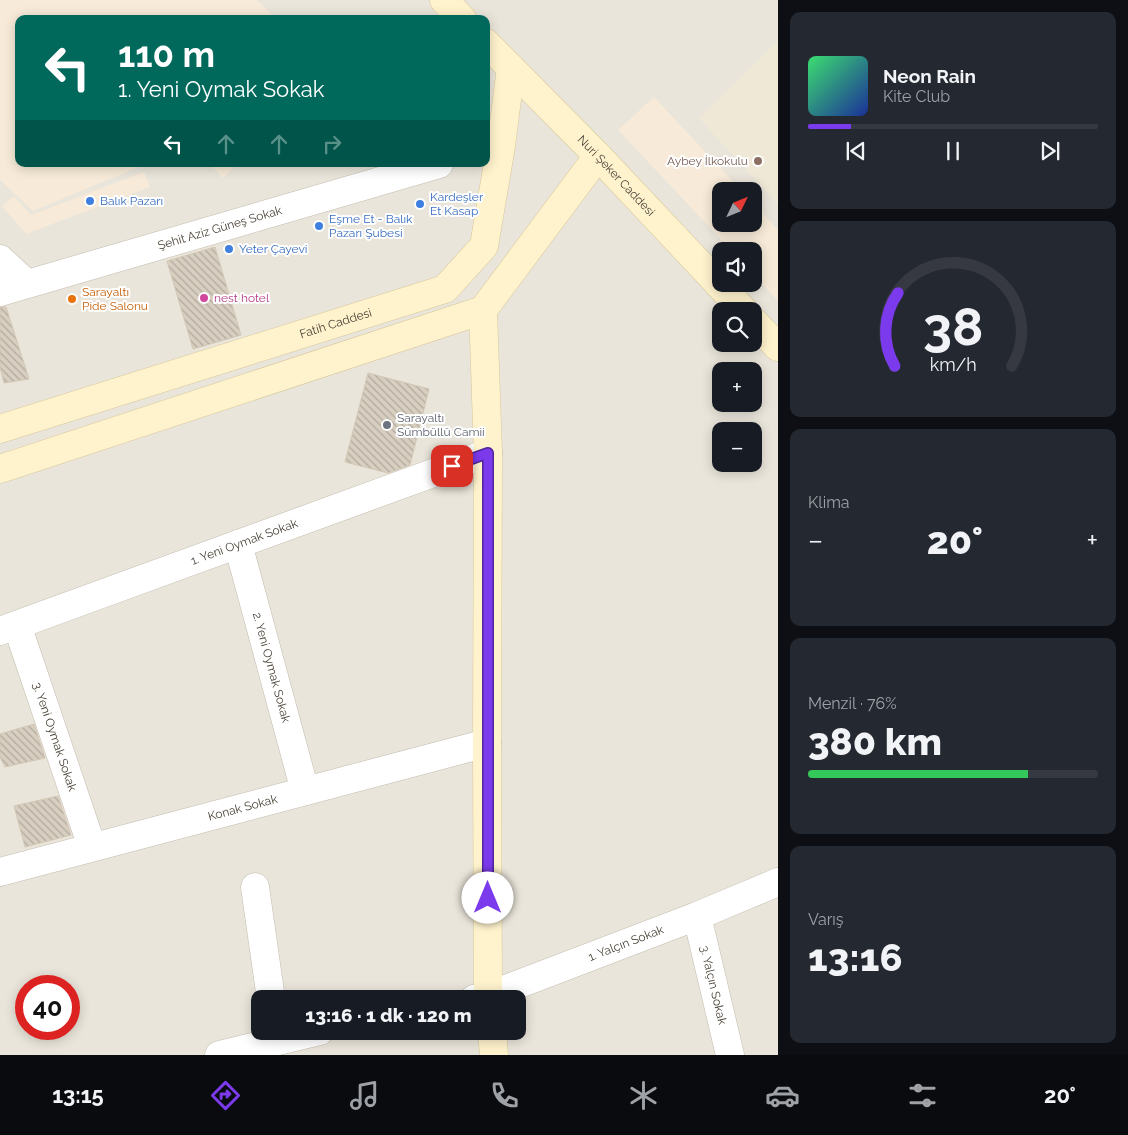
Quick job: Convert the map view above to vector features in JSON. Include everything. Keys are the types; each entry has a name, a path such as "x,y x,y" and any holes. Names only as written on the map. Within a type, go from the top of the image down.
{"main road":[{"path":"444,0 458,15"},
{"name":"Nuri Şeker Caddesi","path":"490,47 598,156 736,302"},
{"name":"Fatih Caddesi","path":"0,429 445,289 484,246 493,148 511,68"},
{"path":"0,469 483,310 598,156"},
{"path":"483,310 488,453 484,990"},
{"path":"762,330 778,347"},
{"path":"493,1040 494,1055"}],"street":[{"name":"Şehit Aziz Güneş Sokak","path":"0,292 429,167"},
{"path":"0,259 27,284"},
{"name":"1. Yeni Oymak Sokak","path":"8,628 488,453"},
{"name":"2. Yeni Oymak Sokak","path":"238,544 305,791"},
{"name":"3. Yeni Oymak Sokak","path":"8,628 92,847"},
{"name":"Konak Sokak","path":"0,872 487,743"},
{"name":"1. Yalçın Sokak","path":"505,990 697,916 778,882"},
{"path":"255,887 270,990"},
{"name":"3. Yalçın Sokak","path":"697,916 730,1055"},
{"path":"219,1055 265,1040"}],"shaded area":[{"path":"0,0 778,0 778,1055 0,1055"},
{"path":"0,0 257,0 272,15 15,15 15,167 139,167 33,211 0,180"},
{"name":"Aybey İlkokulu","path":"778,41 778,204 762,187 762,182 758,182 699,118"},
{"path":"654,97 734,182 712,182 712,230 618,130"},
{"path":"213,167 234,167 223,178"},
{"name":"Balık Pazarı","path":"144,172 150,187 26,234 2,206 14,196 31,215"},
{"path":"762,213 778,230 778,301 762,284 762,242 724,242 714,232 762,232"}],"building":[{"name":"nest hotel","path":"215,247 241,335 193,349 167,261"},
{"path":"0,307 6,307 29,379 4,383 0,367"},
{"name":"Sarayaltı Sümbüllü Camii","path":"368,373 429,389 410,465 388,473 345,462"},
{"path":"34,724 45,758 5,767 0,757 0,734"},
{"path":"58,796 71,835 25,847 14,806"}],"place":[{"name":"Aybey İlkokulu","path":"758,161"},
{"name":"Balık Pazarı","path":"90,201"},
{"name":"Kardeşler Et Kasap","path":"420,204"},
{"name":"Eşme Et - Balık Pazarı Şubesi","path":"319,226"},
{"name":"Yeter Çayevi","path":"229,249"},
{"name":"nest hotel","path":"204,298"},
{"name":"Sarayaltı Pide Salonu","path":"72,299"},
{"name":"Sarayaltı Sümbüllü Camii","path":"387,425"}],"route":[{"path":"452,466 488,453 488,898"}]}
